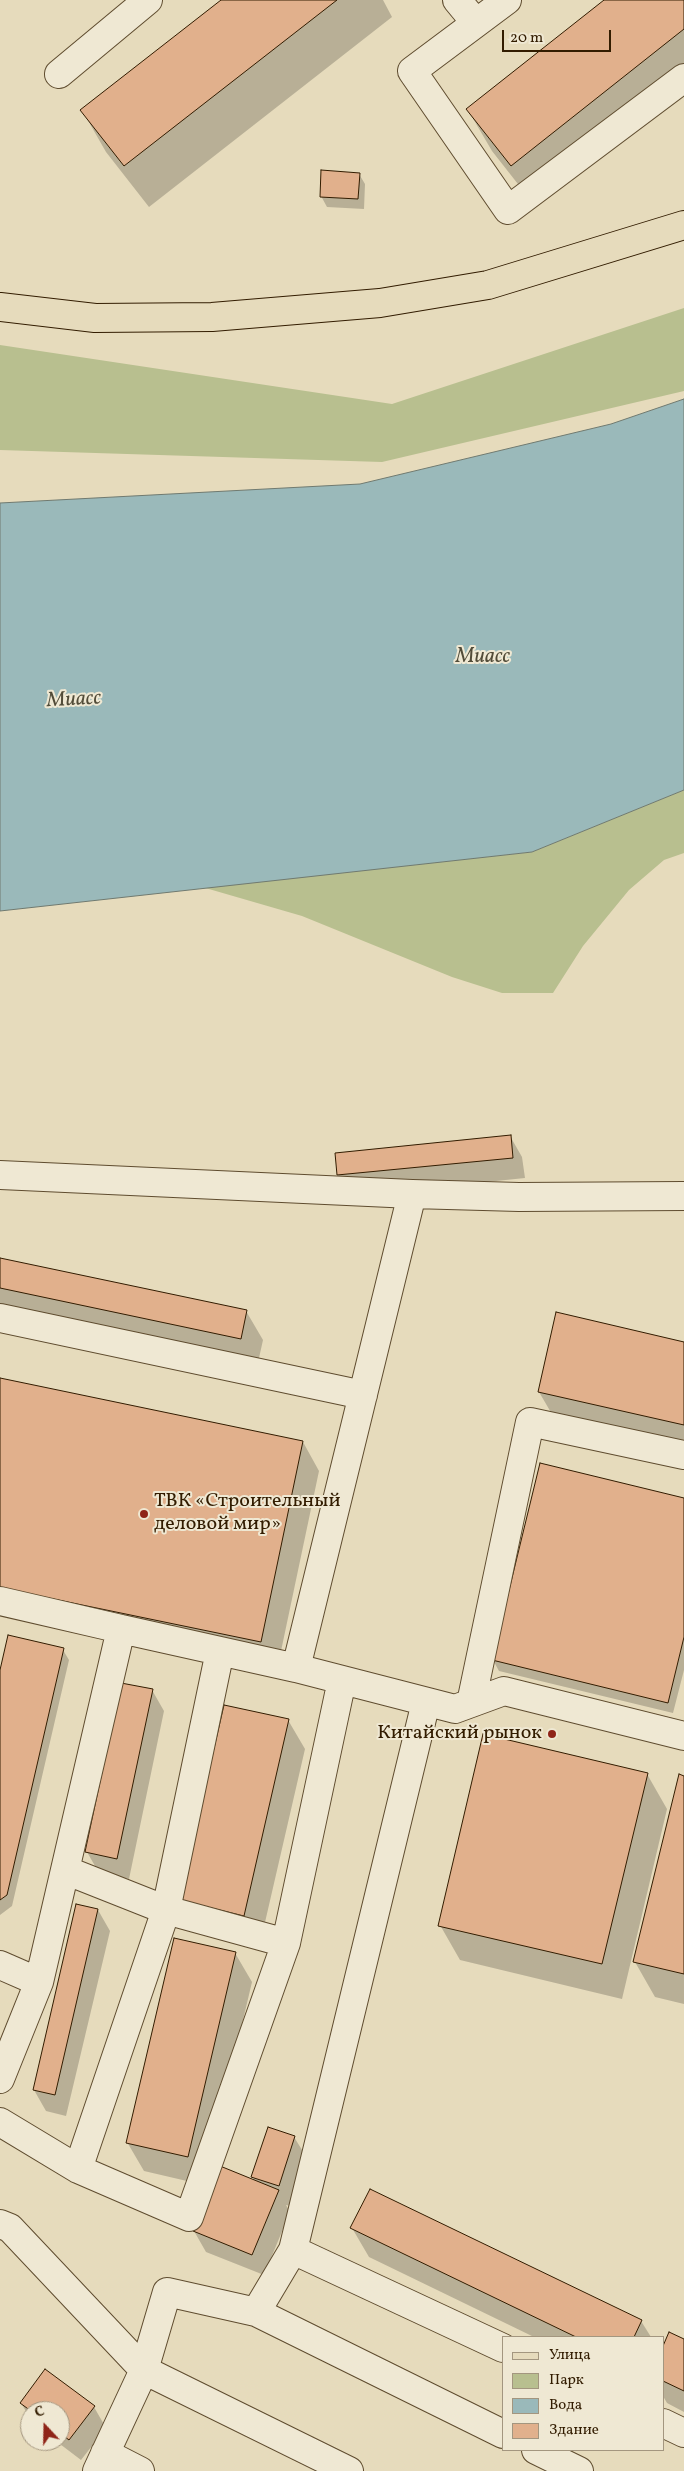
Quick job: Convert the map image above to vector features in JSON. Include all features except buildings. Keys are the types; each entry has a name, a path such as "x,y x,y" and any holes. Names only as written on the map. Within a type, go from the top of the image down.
{"main road":[{"path":"0,307 95,318 192,318 380,303 488,285 684,225"}],"lane":[{"path":"59,74 148,0"},
{"path":"457,0 476,23"},
{"path":"507,0 412,71 508,210 684,78"},
{"path":"0,1175 412,1194 519,1197 684,1196"},
{"path":"296,1668 412,1194"},
{"path":"0,1318 363,1395"},
{"path":"471,1703 530,1422 684,1455"},
{"path":"0,1601 296,1668 455,1710 504,1691 684,1736"},
{"path":"0,2079 39,1982 121,1629"},
{"path":"78,2168 166,1910 220,1651"},
{"path":"0,2122 78,2168 188,2217 286,1943 342,1680"},
{"path":"256,2312 293,2250 426,1702"},
{"path":"65,1870 166,1910 286,1943"},
{"path":"0,1965 39,1982"},
{"path":"0,2224 10,2228 144,2370 349,2471"},
{"path":"293,2250 502,2348"},
{"path":"140,2471 101,2462 144,2370 167,2292 256,2312 502,2434"},
{"path":"664,2423 684,2433"},
{"path":"538,2451 579,2471"}],"green space":[{"path":"684,308 684,391 382,462 0,450 0,345 392,404"},
{"path":"684,790 684,853 664,860 629,890 583,946 553,993 502,993 452,977 302,916 202,887 532,852"}],"water":[{"name":"Миасс","path":"684,399 684,790 532,852 0,911 0,503 360,484 611,424"}],"place":[{"name":"ТВК «Строительный деловой мир»","path":"144,1514"},
{"name":"Китайский рынок","path":"552,1734"}]}
